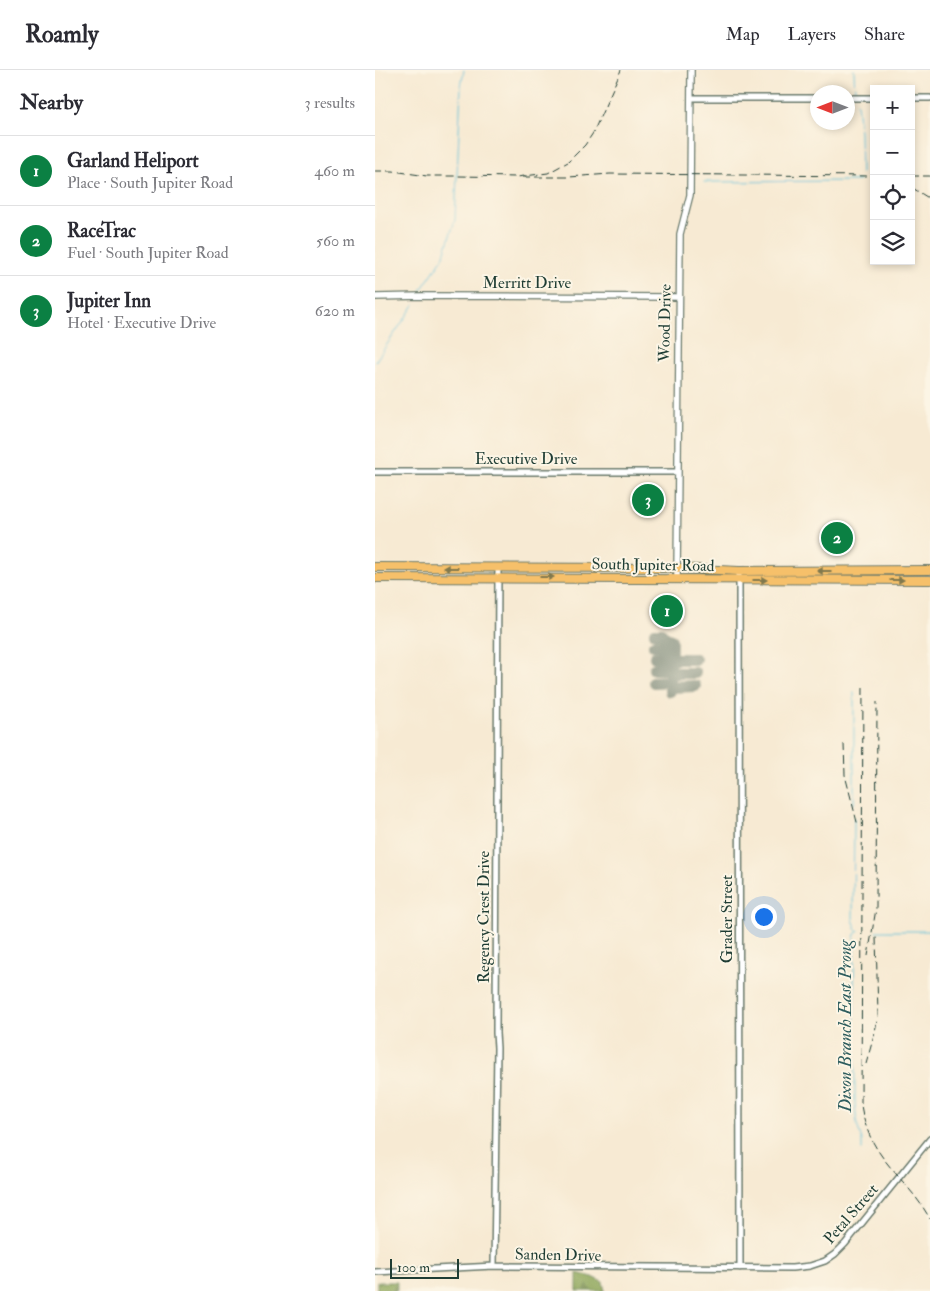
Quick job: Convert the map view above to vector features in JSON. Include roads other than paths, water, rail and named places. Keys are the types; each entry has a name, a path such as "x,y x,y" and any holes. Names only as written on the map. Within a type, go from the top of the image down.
{"main road":[{"name":"South Jupiter Road","path":"375,567 677,568 739,571 930,570"},
{"path":"384,567 384,578"},
{"name":"South Jupiter Road","path":"375,578 930,580"}],"street":[{"name":"Wood Drive","path":"677,578 680,234 690,195 691,70"},
{"path":"691,98 810,98"},
{"path":"855,98 870,98"},
{"path":"915,98 930,98"},
{"name":"Merritt Drive","path":"375,297 679,297"},
{"name":"Executive Drive","path":"375,472 677,472"},
{"name":"Regency Crest Drive","path":"494,1266 497,1048 498,568"},
{"name":"Grader Street","path":"739,571 740,1268"},
{"name":"Petal Street","path":"740,1268 807,1267 825,1261 835,1254 930,1139"},
{"name":"Sanden Drive","path":"375,1272 494,1266 740,1268"}],"waterway":[{"path":"421,290 443,258 455,220 461,87 464,70"},
{"path":"854,70 855,85"},
{"path":"857,103 861,173"},
{"path":"704,182 859,181"},
{"path":"375,362 414,305"},
{"name":"Dixon Branch East Prong","path":"854,692 854,804"},
{"name":"Dixon Branch East Prong","path":"854,818 853,919 857,931"},
{"name":"Dixon Branch East Prong","path":"859,931 855,934 854,940 855,1104 857,1125 862,1140 862,1150"},
{"name":"Dixon Branch East Prong","path":"876,931 930,931"}],"railway":[{"path":"375,171 393,171 427,176 517,177 548,173 568,162 585,145 593,133 621,70"},
{"path":"523,177 569,177 610,174 870,176"},
{"path":"915,176 930,176"},
{"path":"915,190 930,199"},
{"path":"863,687 861,1105 865,1124 880,1154 910,1190 930,1219"},
{"path":"868,956 876,909 877,702"},
{"path":"844,744 845,775 858,826"},
{"path":"866,1064 878,1015 876,936"}],"place":[{"name":"Jupiter Inn","path":"648,500"},
{"name":"RaceTrac","path":"837,538"},
{"name":"Garland Heliport","path":"667,611"}]}
